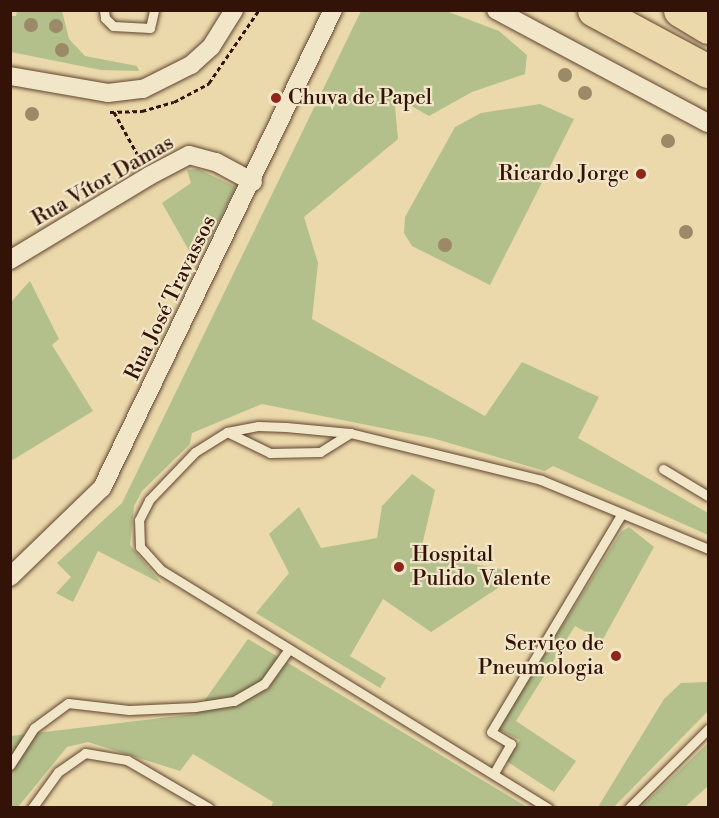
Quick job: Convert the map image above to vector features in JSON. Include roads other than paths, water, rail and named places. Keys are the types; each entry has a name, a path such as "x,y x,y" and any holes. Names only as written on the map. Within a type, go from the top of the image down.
{"highway":[{"path":"594,10 708,71"},
{"path":"680,10 708,27"}],"street":[{"name":"Rua José Travassos","path":"10,577 102,488 253,182 333,10"},
{"path":"496,10 708,123"},
{"path":"10,76 108,93 143,89 191,64 211,47 231,12"},
{"name":"Rua Vítor Damas","path":"10,260 149,176 189,155 216,162 253,182"}],"lane":[{"path":"104,10 105,18 113,26 150,28 154,10"},
{"path":"548,807 161,570 140,547 139,520 149,500 195,452 227,432 267,426 350,433 541,480 708,549"},
{"path":"227,432 270,453 320,452 350,433"},
{"path":"663,469 708,496"},
{"path":"494,773 511,744 491,732 622,513"},
{"path":"10,765 34,728 68,703 129,710 234,701 264,684 289,649"},
{"path":"629,807 708,729"},
{"path":"32,807 58,772 85,753 119,757 208,807"}],"place":[{"name":"Chuva de Papel","path":"276,98"},
{"name":"Ricardo Jorge","path":"641,174"},
{"name":"Hospital Pulido Valente","path":"399,567"},
{"name":"Serviço de Pneumologia","path":"616,656"}]}
